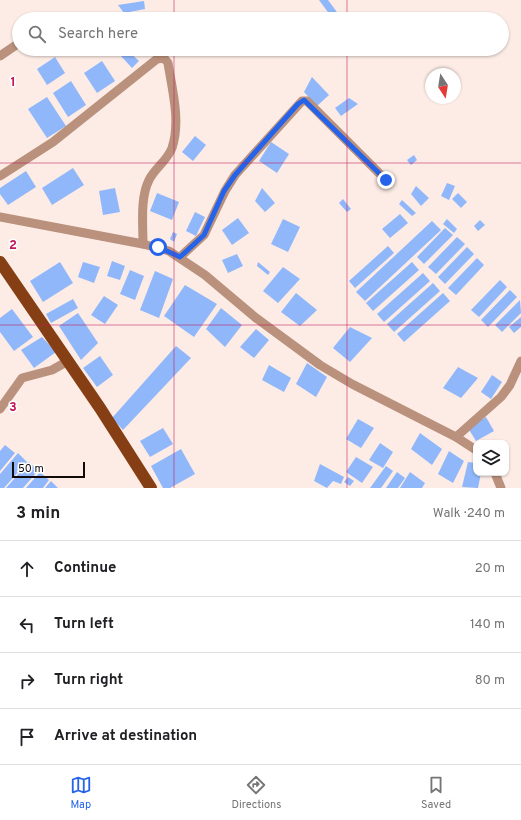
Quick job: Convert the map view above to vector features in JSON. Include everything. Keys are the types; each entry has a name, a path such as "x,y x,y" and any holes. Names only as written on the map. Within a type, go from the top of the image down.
{"main road":[{"path":"0,262 152,488"}],"street":[{"path":"0,56 12,48"},
{"path":"0,176 53,142 157,59 164,58 168,63 176,128 168,156 149,179 146,189 143,244"},
{"path":"180,257 204,235 224,191 235,175 302,101 307,101 386,180"},
{"path":"0,217 158,247 180,257 206,275 256,318 320,365 352,384 456,436 473,448"},
{"path":"0,409 22,378 52,370 68,361"},
{"path":"456,436 501,397 510,385 521,361"},
{"path":"496,476 501,488"}],"building":[{"path":"319,0 328,0 337,12 328,12"},
{"path":"144,1 145,9 123,12 118,5"},
{"path":"121,56 134,56 139,61 132,68"},
{"path":"55,57 65,73 47,85 37,69"},
{"path":"102,61 115,81 97,93 84,73"},
{"path":"312,77 329,95 317,106 304,92"},
{"path":"71,81 86,105 68,117 53,93"},
{"path":"47,97 66,126 47,138 28,109"},
{"path":"349,98 358,104 341,116 335,108"},
{"path":"195,136 206,145 193,161 182,152"},
{"path":"271,142 289,154 277,173 259,161"},
{"path":"414,155 417,160 411,165 407,160"},
{"path":"73,168 84,185 52,205 42,188"},
{"path":"26,171 36,187 8,205 0,194 0,188"},
{"path":"447,183 455,186 449,200 441,196"},
{"path":"416,186 429,198 421,206 411,194"},
{"path":"115,188 120,212 103,215 99,191"},
{"path":"262,188 275,203 265,212 255,201"},
{"path":"157,193 179,202 172,220 150,211"},
{"path":"458,193 467,202 461,208 452,199"},
{"path":"343,199 351,209 347,212 339,203"},
{"path":"402,200 416,213 412,216 399,204"},
{"path":"195,212 205,217 196,236 186,231"},
{"path":"400,214 408,223 390,238 382,229"},
{"path":"238,218 249,233 232,245 222,230"},
{"path":"283,219 300,227 288,252 271,244"},
{"path":"447,219 457,229 454,233 443,224"},
{"path":"480,220 485,225 478,231 474,226"},
{"path":"432,221 441,230 365,301 356,292"},
{"path":"445,228 453,235 424,264 417,257"},
{"path":"173,232 177,234 174,242 170,239"},
{"path":"457,237 465,244 436,274 428,267"},
{"path":"388,246 394,253 355,288 349,281"},
{"path":"467,247 474,254 445,284 438,277"},
{"path":"237,254 243,266 228,273 222,260"},
{"path":"477,258 484,265 456,295 448,288"},
{"path":"112,261 125,266 120,280 107,276"},
{"path":"60,262 73,283 43,302 30,281"},
{"path":"83,262 100,267 94,283 78,277"},
{"path":"258,262 270,272 268,275 257,266"},
{"path":"412,262 419,270 373,311 366,303"},
{"path":"283,267 300,279 278,303 263,291"},
{"path":"130,270 144,276 135,300 120,294"},
{"path":"155,271 173,279 159,318 140,310"},
{"path":"423,273 430,281 384,322 377,314"},
{"path":"500,280 507,287 479,317 471,310"},
{"path":"433,283 440,291 394,332 387,324"},
{"path":"185,285 217,304 194,337 164,316"},
{"path":"510,290 517,297 488,327 481,320"},
{"path":"296,293 317,310 300,326 281,312"},
{"path":"443,293 450,301 404,342 397,334"},
{"path":"104,296 118,305 105,324 91,315"},
{"path":"73,299 78,308 51,323 46,314"},
{"path":"520,300 521,313 502,332 495,325"},
{"path":"221,308 242,325 225,347 206,329"},
{"path":"12,309 33,337 14,351 0,332 0,318"},
{"path":"78,313 98,343 81,360 59,326"},
{"path":"521,317 521,327 514,333 509,327"},
{"path":"350,327 372,338 350,362 333,348"},
{"path":"256,329 269,340 254,358 240,347"},
{"path":"42,337 56,352 34,368 21,350"},
{"path":"176,346 191,358 123,430 112,418"},
{"path":"100,356 113,375 97,387 83,368"},
{"path":"307,363 327,377 316,397 296,384"},
{"path":"269,365 291,378 284,392 262,380"},
{"path":"458,367 478,378 461,398 443,388"},
{"path":"492,375 502,382 491,399 481,392"},
{"path":"486,417 494,431 475,440 468,428"},
{"path":"358,419 374,428 361,448 346,439"},
{"path":"163,428 173,444 150,457 140,441"},
{"path":"420,433 442,449 432,465 411,449"},
{"path":"380,443 393,452 383,468 369,460"},
{"path":"5,445 15,453 0,471 0,451"},
{"path":"181,449 195,474 170,488 163,488 151,466"},
{"path":"449,451 464,461 453,483 438,474"},
{"path":"18,453 27,462 4,488 0,488 0,474"},
{"path":"356,457 373,467 362,483 346,472"},
{"path":"29,462 38,471 23,488 6,488"},
{"path":"468,462 473,463 473,476 480,476 478,488 462,487"},
{"path":"320,464 344,477 341,484 333,481 327,488 314,481"},
{"path":"386,466 393,471 381,488 370,488"},
{"path":"40,472 49,480 43,488 26,488"},
{"path":"397,472 405,478 398,488 386,488"},
{"path":"410,472 425,483 422,488 400,488"},
{"path":"348,477 354,481 350,486 344,482"},
{"path":"51,481 58,488 45,488"}],"route":[{"path":"158,247 170,251 180,257 198,243 209,226 224,191 235,175 298,104 304,100 307,101 386,180"}]}
